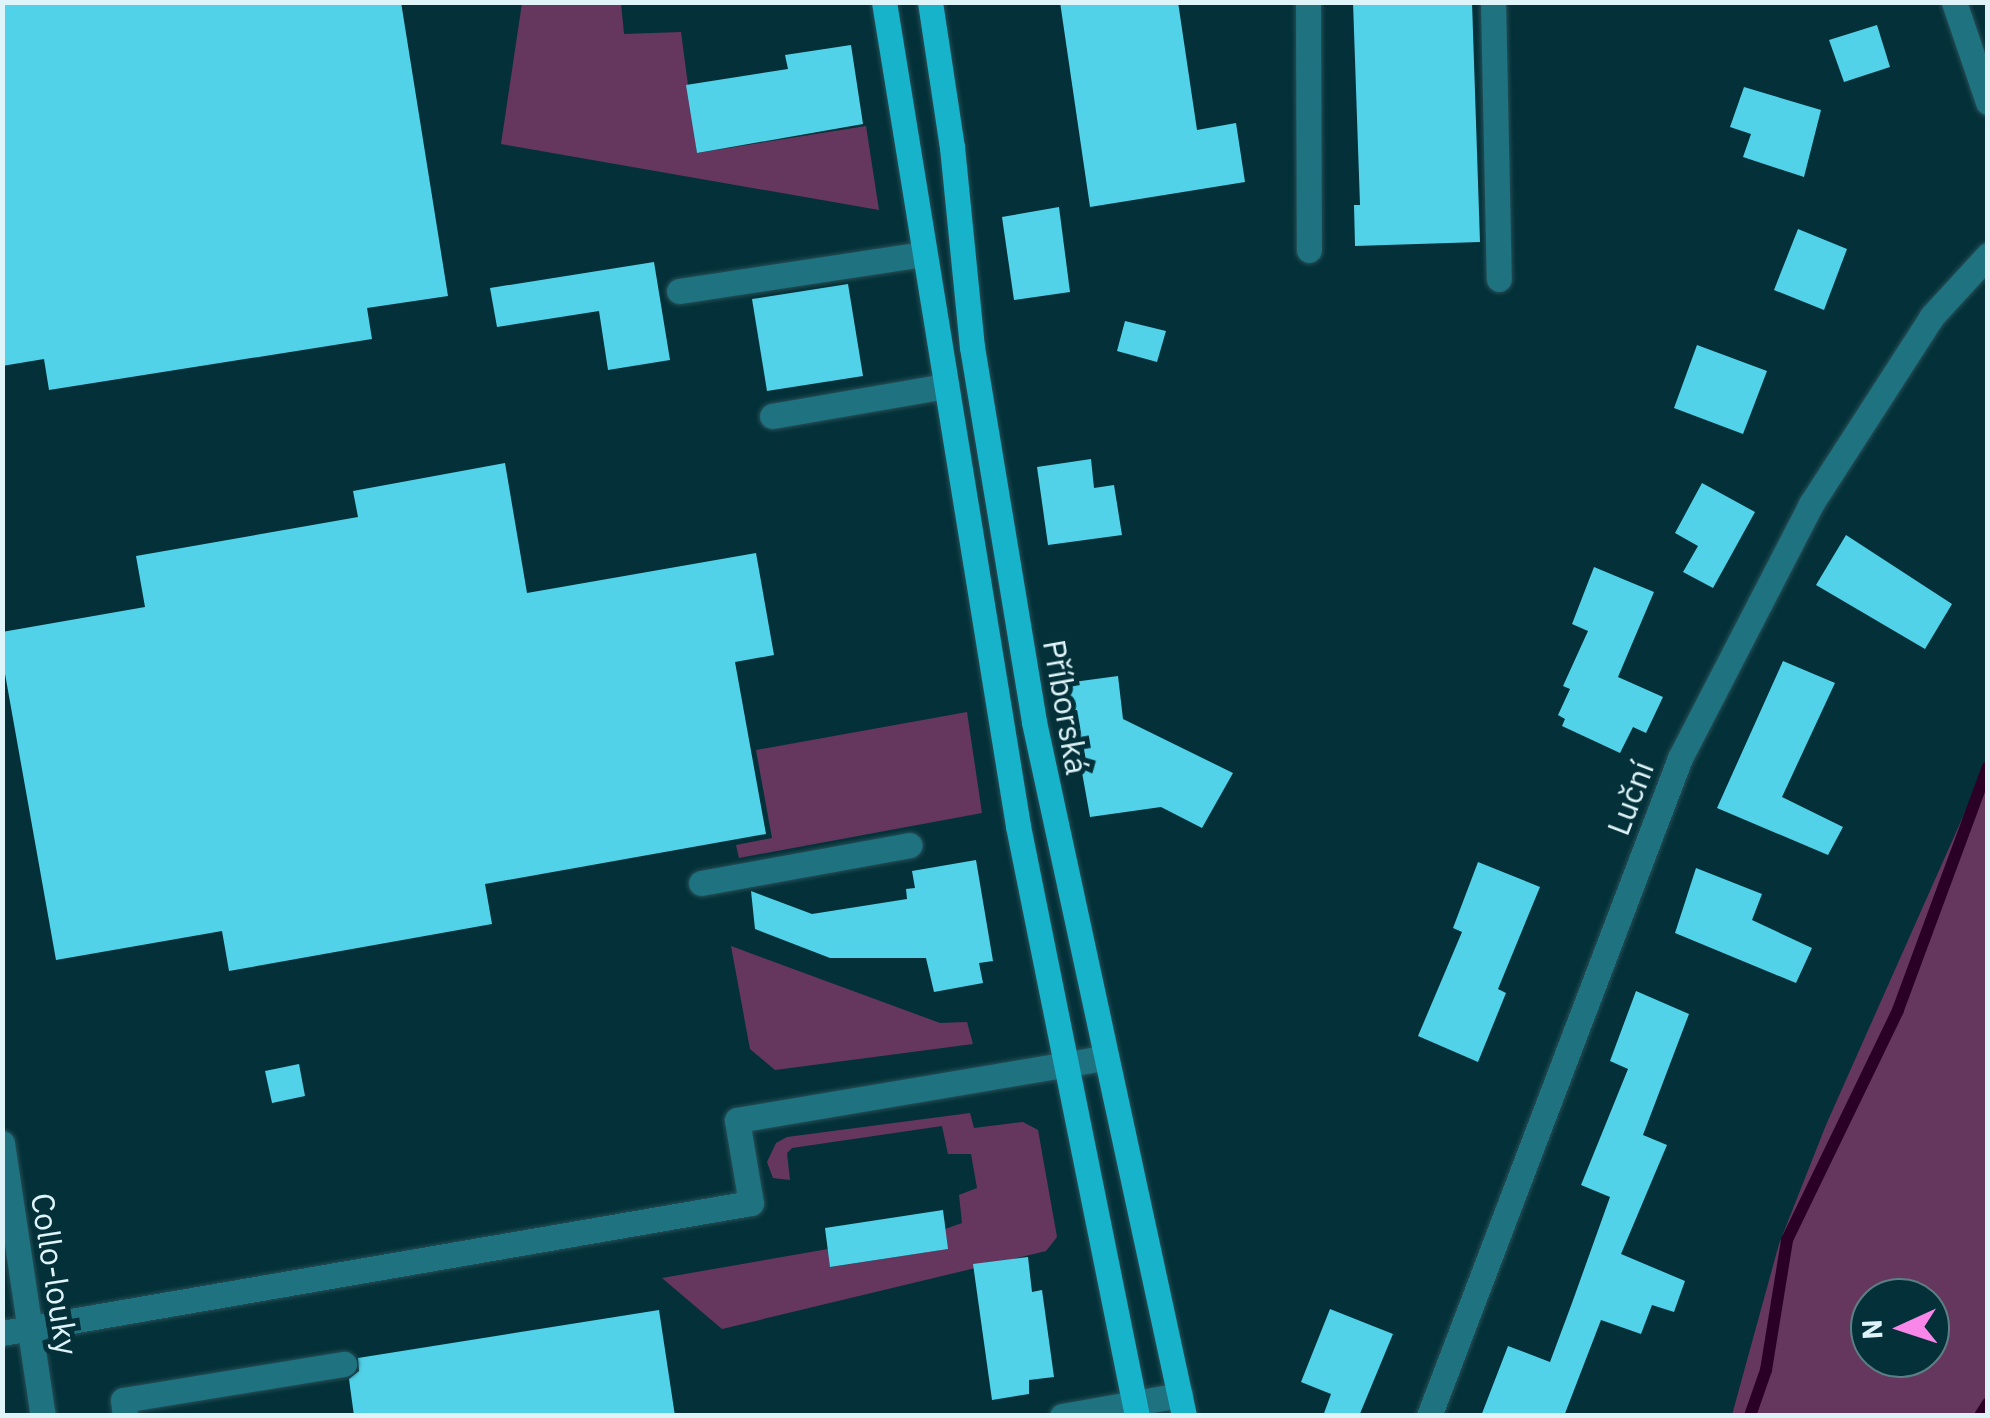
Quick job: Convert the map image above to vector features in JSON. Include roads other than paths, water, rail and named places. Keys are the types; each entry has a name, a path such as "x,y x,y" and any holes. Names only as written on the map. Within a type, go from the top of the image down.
{"main road":[{"name":"Příborská","path":"884,2 1018,826 1136,1409"},
{"name":"Příborská","path":"930,2 952,147 972,347 1034,722 1182,1405"}],"street":[{"path":"1308,2 1310,250"},
{"path":"1492,2 1499,280"},
{"path":"1954,2 1988,102"},
{"path":"679,291 923,254"},
{"name":"Luční","path":"1429,1416 1680,758 1811,504 1932,316 1988,254"},
{"path":"772,416 944,386"},
{"path":"701,883 910,846"},
{"path":"2,1333 751,1202 737,1120 1104,1058"},
{"name":"Collo-louky","path":"2,1143 43,1416"},
{"path":"125,1416 122,1400 344,1364"},
{"path":"1062,1416 1182,1405"}],"waterway":[{"path":"1750,1416 1766,1370 1787,1240 1898,1010 1988,767"},
{"path":"1980,1416 1988,1403"}]}
